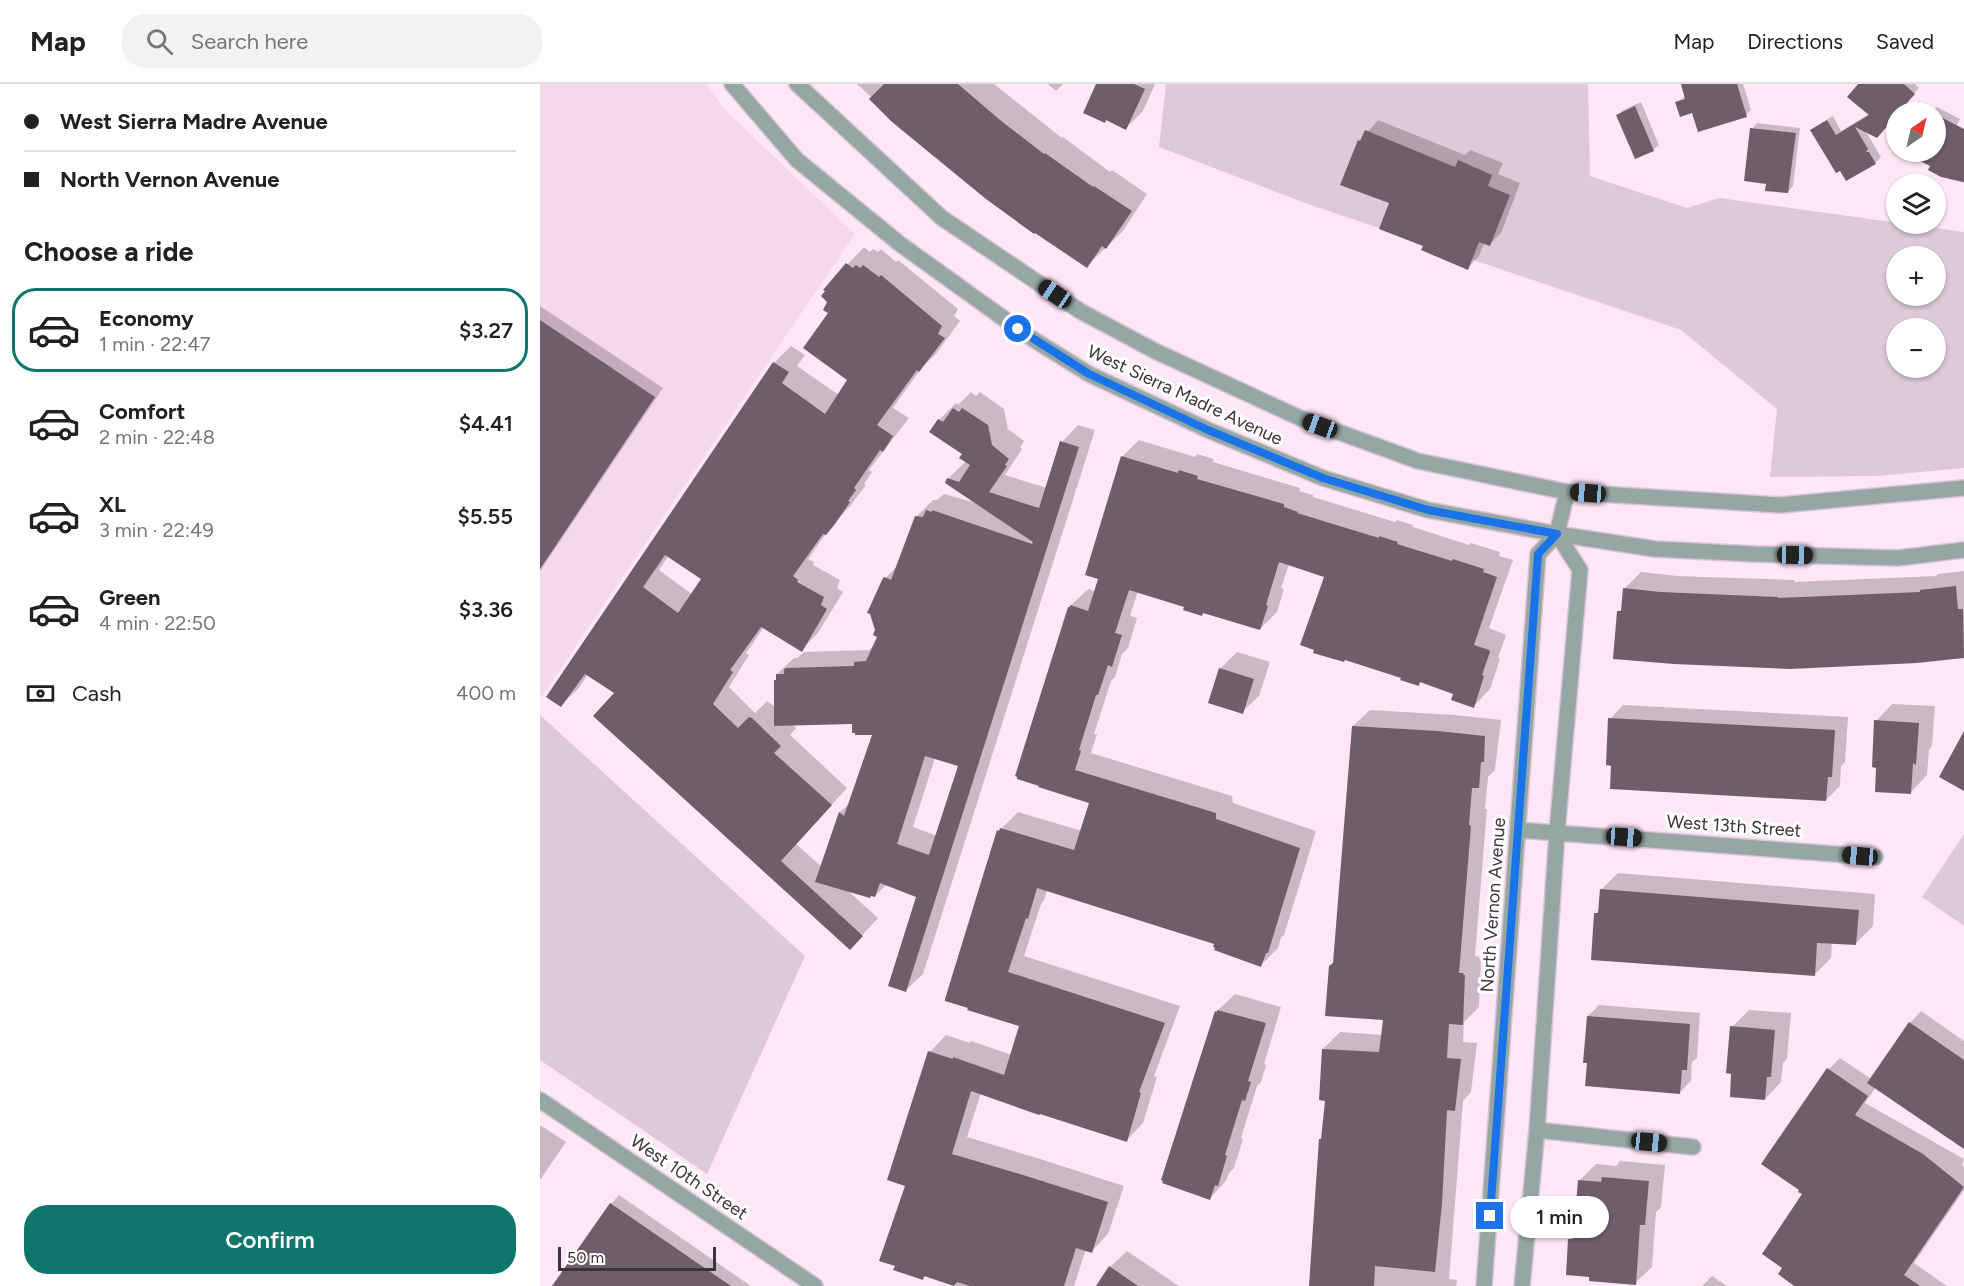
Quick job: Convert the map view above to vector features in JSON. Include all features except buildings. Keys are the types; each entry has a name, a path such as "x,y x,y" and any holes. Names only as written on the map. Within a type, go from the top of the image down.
{"street":[{"name":"West Sierra Madre Avenue","path":"732,84 797,160 900,244 1009,323 1089,374 1208,430 1323,478 1428,510 1557,534 1655,549 1898,558 1964,550"},
{"name":"West Sierra Madre Avenue","path":"797,84 942,218 1089,316 1155,351 1300,418 1418,461 1567,492 1780,505 1964,488"},
{"name":"North Vernon Avenue","path":"1484,1286 1538,554 1557,534 1567,492"},
{"path":"1522,1286 1537,1130 1557,832 1580,570 1557,534"},
{"name":"West 13th Street","path":"1518,830 1875,857"},
{"name":"West 10th Street","path":"540,1100 815,1286"},
{"path":"1537,1130 1693,1147"}],"shaded area":[{"path":"540,84 706,84 724,109 855,234 540,699"},
{"path":"1166,84 1588,84 1590,176 1687,208 1719,198 1886,221 1886,234 1946,234 1946,230 1964,232 1964,468 1878,476 1770,477 1777,409 1681,330 1305,203 1159,147"},
{"path":"540,715 805,956 707,1174 540,1060"},
{"path":"1964,834 1964,926 1922,897"}],"route":[{"path":"1018,329 1089,374 1208,430 1323,478 1428,510 1557,534 1538,554 1490,1216"}]}
